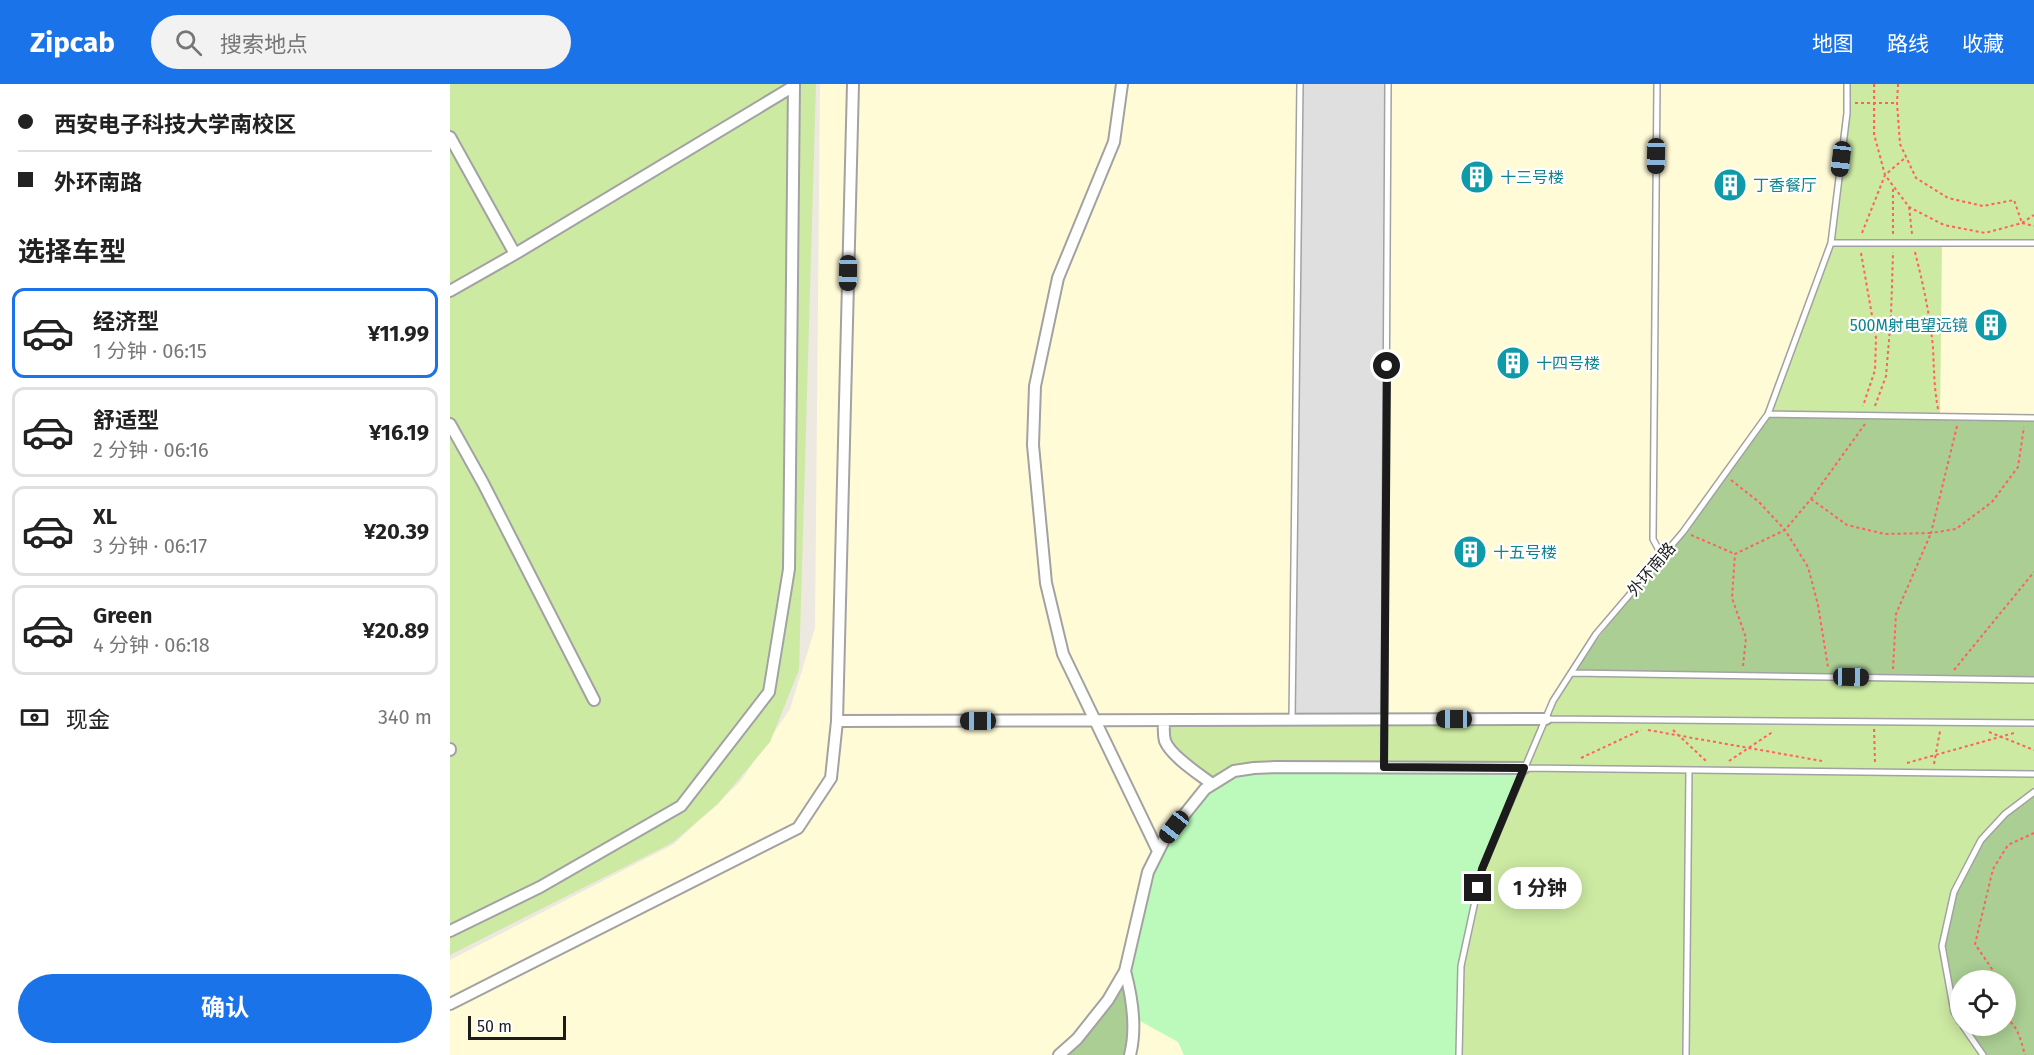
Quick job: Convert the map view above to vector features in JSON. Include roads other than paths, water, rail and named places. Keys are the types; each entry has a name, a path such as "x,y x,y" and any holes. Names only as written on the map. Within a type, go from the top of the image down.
{"street":[{"path":"450,1004 798,828 831,778 837,721 853,84"},
{"path":"1122,84 1114,142 1058,278 1035,386 1033,445 1046,583 1063,654 1158,851"},
{"path":"450,291 794,85"},
{"path":"450,931 540,887 681,806 769,692 789,569 794,85"},
{"path":"450,138 515,254"},
{"path":"450,424 489,493 594,700"},
{"path":"837,721 1095,722 1546,718"},
{"path":"1164,721 1163,733 1166,743 1212,784"},
{"path":"1059,1055 1077,1039 1108,1000 1125,971 1148,872 1164,840 1205,789 1212,784 1234,771 1254,768 1524,768"},
{"path":"1125,971 1133,1017 1130,1055"}],"lane":[{"path":"1292,719 1300,84"},
{"path":"1384,767 1388,84"},
{"path":"1657,84 1653,539 1662,556"},
{"name":"外环南路","path":"1459,1055 1461,966 1482,869 1553,701 1596,634 1683,532 1768,414 1830,243 1846,103 1846,84"},
{"path":"1830,243 2034,243"},
{"path":"1768,414 2034,418"},
{"path":"1571,673 2034,680"},
{"path":"1546,718 2034,723"},
{"path":"1524,768 2034,774"},
{"path":"1686,1055 1689,770"},
{"path":"1950,990 1942,946 1954,892 1981,840 2005,814 2034,792"},
{"path":"1970,1036 1983,1055"}],"place":[{"name":"十三号楼","path":"1477,177"},
{"name":"丁香餐厅","path":"1730,185"},
{"name":"500M射电望远镜","path":"1991,325"},
{"name":"十四号楼","path":"1513,363"},
{"name":"十五号楼","path":"1470,552"}]}
